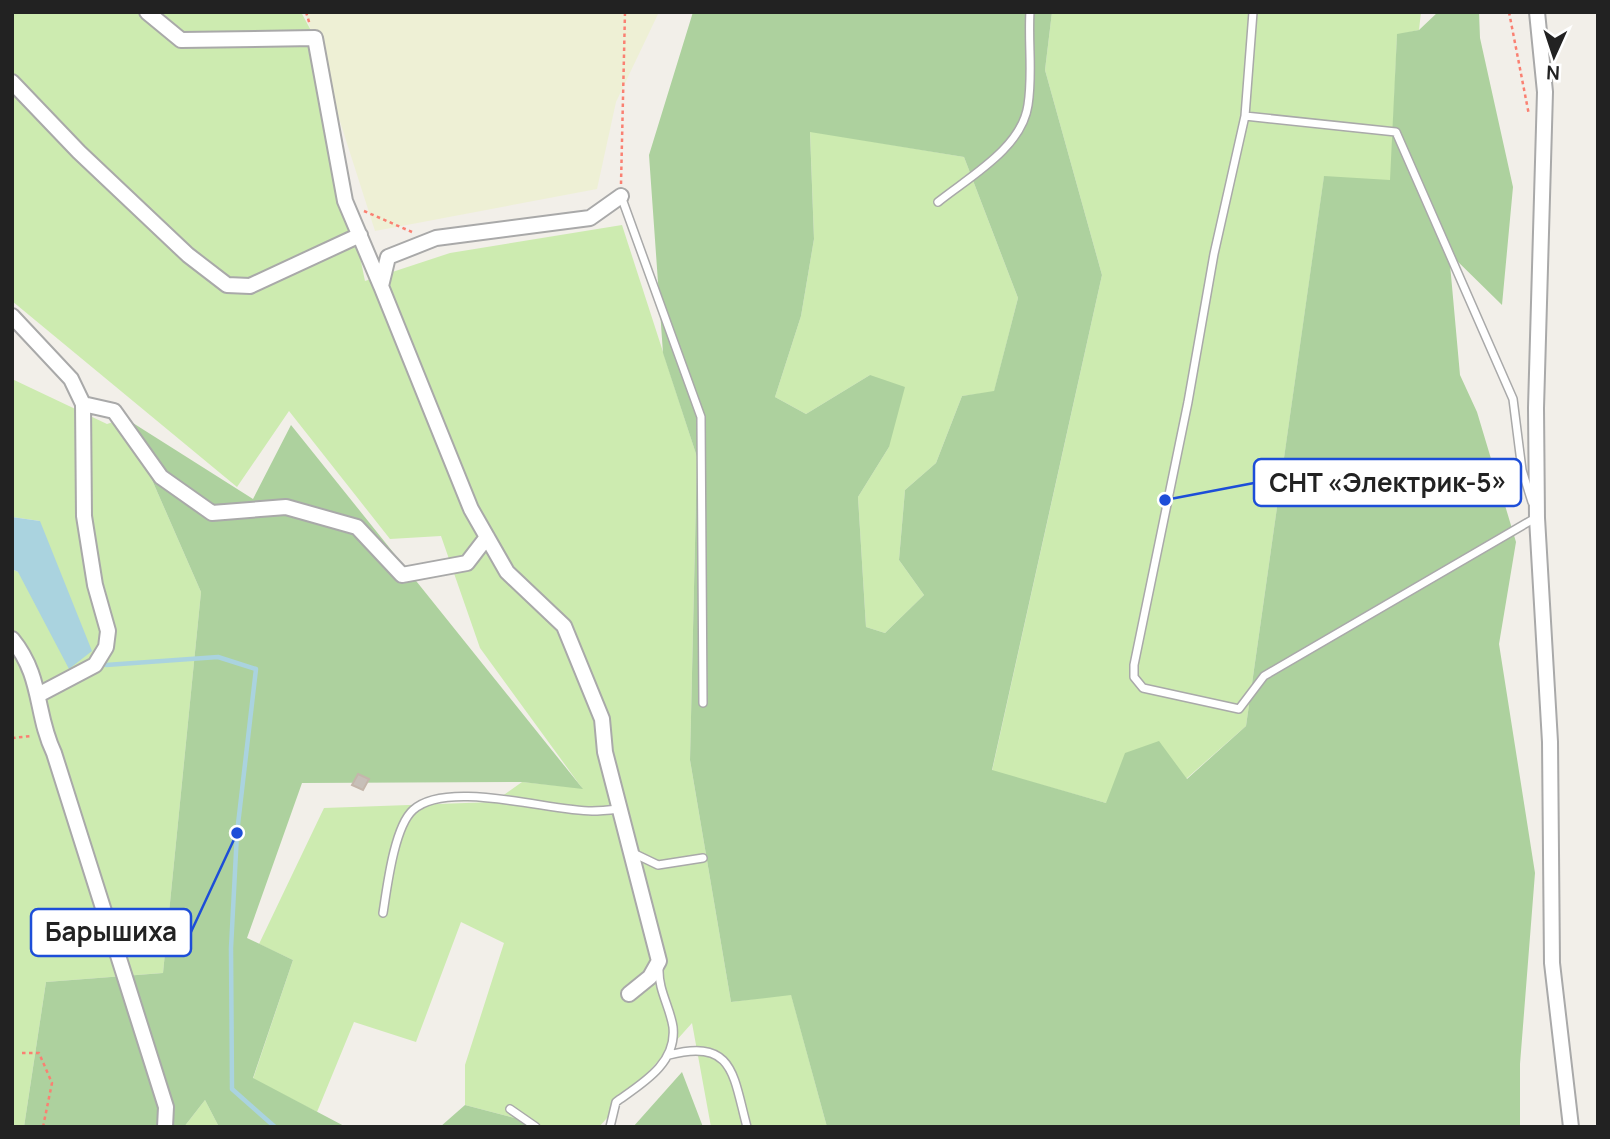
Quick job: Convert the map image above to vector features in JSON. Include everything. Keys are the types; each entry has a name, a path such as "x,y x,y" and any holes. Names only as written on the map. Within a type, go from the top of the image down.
{"street":[{"path":"147,12 181,40 315,38 345,201 471,509 507,572 564,626 602,719 605,752 659,961 650,977 629,994"},
{"path":"1537,12 1545,121 1536,408 1537,518 1550,742 1552,963 1571,1127"},
{"path":"12,82 79,152 188,255 227,285 250,286 363,241"},
{"path":"387,257 436,238 590,218 621,196"},
{"path":"363,241 387,257"},
{"path":"381,286 387,257"},
{"path":"12,316 71,379 83,404 84,516 95,585 108,631 106,647 95,665 40,694"},
{"path":"83,404 114,411 161,477 212,513 286,507 357,527 402,575 467,563 487,537"},
{"path":"12,639 40,694 45,734 54,753 166,1107 165,1127"}],"lane":[{"path":"938,202 996,155 1023,124 1028,107 1031,72 1030,12"},
{"path":"1245,116 1396,132 1513,399 1522,470 1537,518 1265,676 1239,709 1143,688 1137,683 1134,665 1188,402 1212,266 1245,116 1253,12"},
{"path":"621,196 701,417 703,703"},
{"path":"383,913 399,836 412,810 436,798 475,797 591,811 619,809"},
{"path":"632,852 658,865 703,858"},
{"path":"610,1127 616,1102 648,1080 669,1055 673,1028 658,981 659,961"},
{"path":"669,1055 690,1050 715,1052 728,1064 747,1127"},
{"path":"509,1109 536,1127"}],"path":[{"path":"621,196 625,12"},
{"path":"1509,12 1528,114 1545,121"},
{"path":"345,201 409,231 436,238"},
{"path":"12,738 45,734"},
{"path":"22,1053 39,1053 52,1083 43,1127"}],"green space":[{"path":"12,12 301,12 315,38 365,281 450,253 622,225 697,457 690,760 731,1002 791,994 827,1127 711,1127 692,1023 599,1127 533,1127 526,1121 465,1105 465,1065 504,943 461,922 416,1042 354,1022 317,1112 253,1079 293,960 259,944 324,808 494,802 522,782 582,788 480,648 441,536 390,539 289,411 237,487 12,301"},
{"path":"305,12 659,12 616,102 597,189 375,231"},
{"path":"693,12 1052,12 1045,70 1102,275 992,770 1106,803 1125,753 1159,741 1187,779 1246,726 1324,176 1390,180 1397,34 1419,30 1438,12 1479,12 1480,38 1513,187 1502,305 1449,253 1460,375 1477,412 1516,542 1499,644 1535,873 1520,1064 1520,1127 827,1127 791,995 731,1002 690,760 697,457 663,353 649,155","holes":["810,132 964,157 1018,298 994,391 962,396 936,463 905,490 899,560 924,595 885,633 866,627 858,497 889,447 905,387 870,375 806,414 775,397 801,316 814,239"]},
{"path":"1052,12 1421,12 1419,30 1397,35 1391,181 1324,177 1246,726 1186,779 1106,803 992,771 1102,275 1045,70"},
{"path":"810,131 964,157 1018,298 994,392 962,396 936,463 905,490 899,560 924,595 885,633 866,627 858,497 889,447 870,375 806,414 775,397 801,316 814,239"},
{"path":"12,379 107,424 125,418 201,592 163,973 46,982 24,1127 12,1127 12,569 18,572 40,521 12,517"},
{"path":"125,418 253,499 291,425 583,789 522,782 302,783 247,938 293,960 253,1078 346,1127 219,1127 205,1100 184,1127 24,1127 46,982 163,973 201,592"},
{"path":"682,1072 703,1127 633,1127"},
{"path":"205,1100 219,1127 184,1127"},
{"path":"465,1105 526,1121 533,1127 440,1127"}],"water":[{"path":"12,517 40,521 92,651 69,669 18,572 12,569"}],"building":[{"path":"358,774 369,779 363,790 352,785"}],"waterway":[{"path":"106,665 218,657 256,669 237,833 231,948 232,1089 275,1127"}],"place":[{"name":"СНТ «Электрик-5»","path":"1165,500"},
{"name":"Барышиха","path":"237,833"}]}
